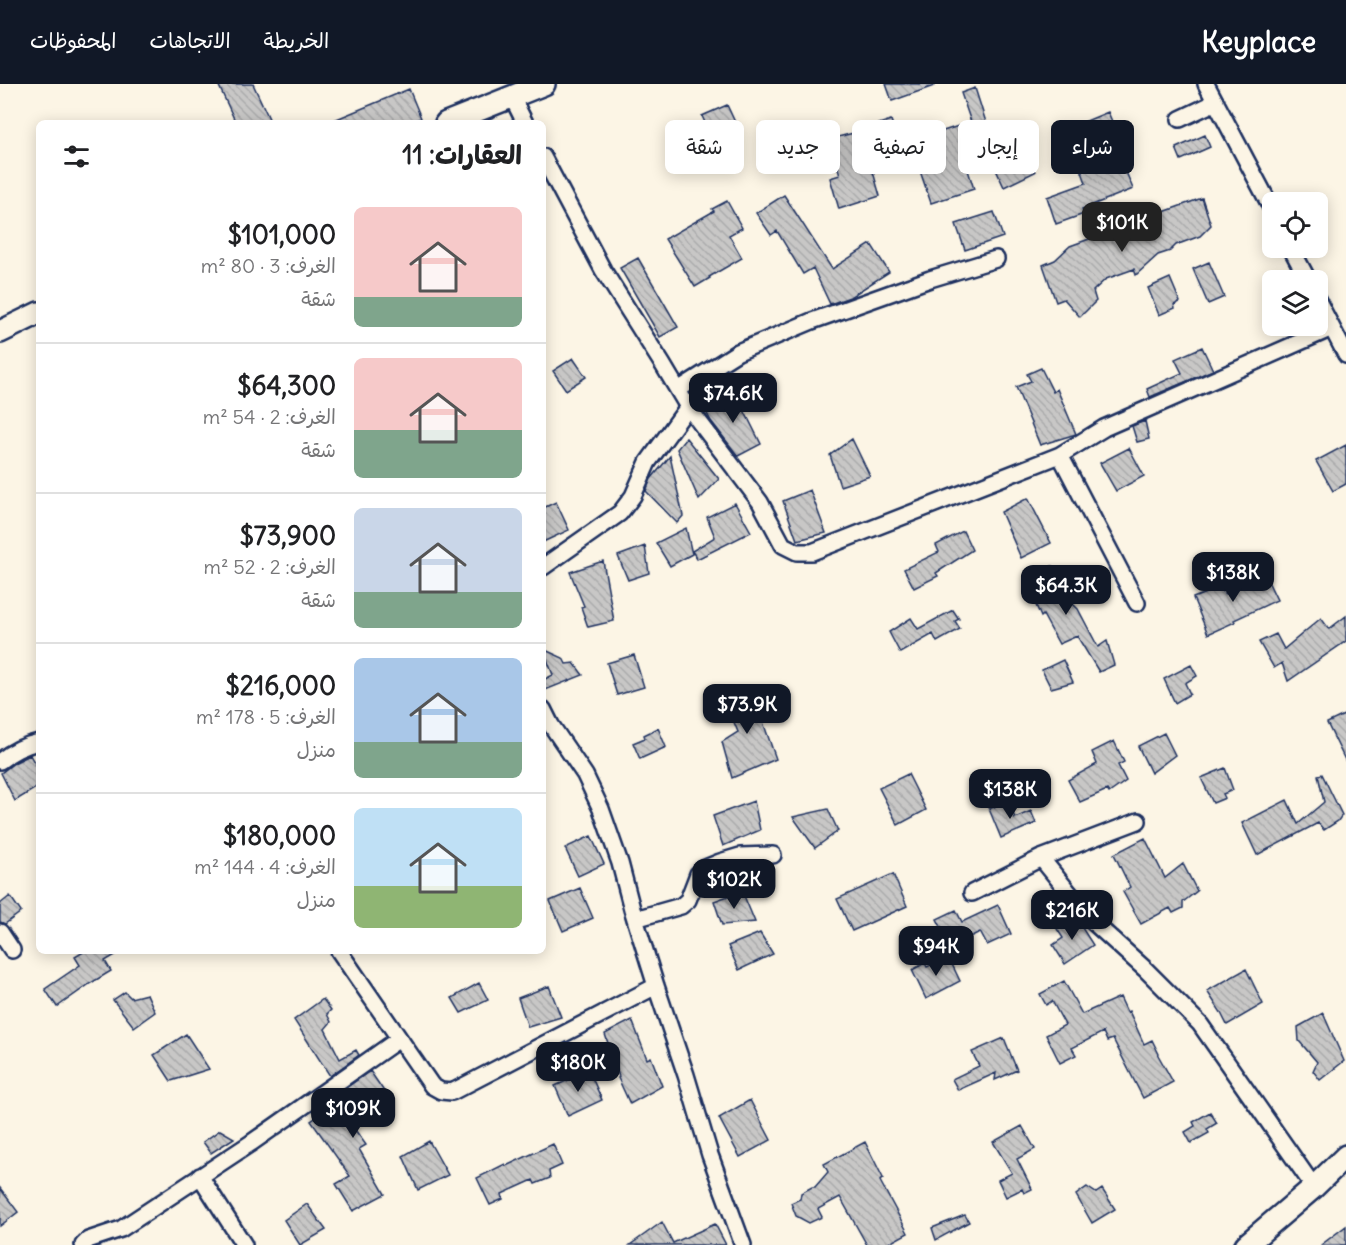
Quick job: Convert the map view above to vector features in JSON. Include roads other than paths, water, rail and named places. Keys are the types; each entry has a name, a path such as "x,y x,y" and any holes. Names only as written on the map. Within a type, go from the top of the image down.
{"street":[{"path":"454,120 544,84"},
{"path":"1206,84 1263,192"},
{"path":"512,97 524,120"},
{"path":"1180,119 1216,102"},
{"path":"546,163 603,270 688,407 760,502 783,545 797,552 812,552 1060,455 1104,428 1332,328"},
{"path":"678,390 738,352 812,321 930,279 996,259"},
{"path":"0,332 36,314"},
{"path":"1328,320 1346,355"},
{"path":"546,565 620,513 633,496 648,462 688,407"},
{"path":"1060,455 1137,603"},
{"path":"546,716 585,775 601,809 620,862 635,919 710,1155 743,1245"},
{"path":"0,761 29,744 36,743"},
{"path":"972,893 1041,858 1138,821"},
{"path":"635,919 681,906 688,900 698,874 703,869 740,856 772,855"},
{"path":"1041,858 1092,921 1145,969 1200,1024 1314,1187"},
{"path":"0,932 12,950"},
{"path":"341,954 432,1086 441,1091 452,1092 656,986"},
{"path":"83,1245 88,1240 121,1229 399,1039"},
{"path":"1246,1245 1314,1187 1346,1156"},
{"path":"200,1176 244,1245"}]}
